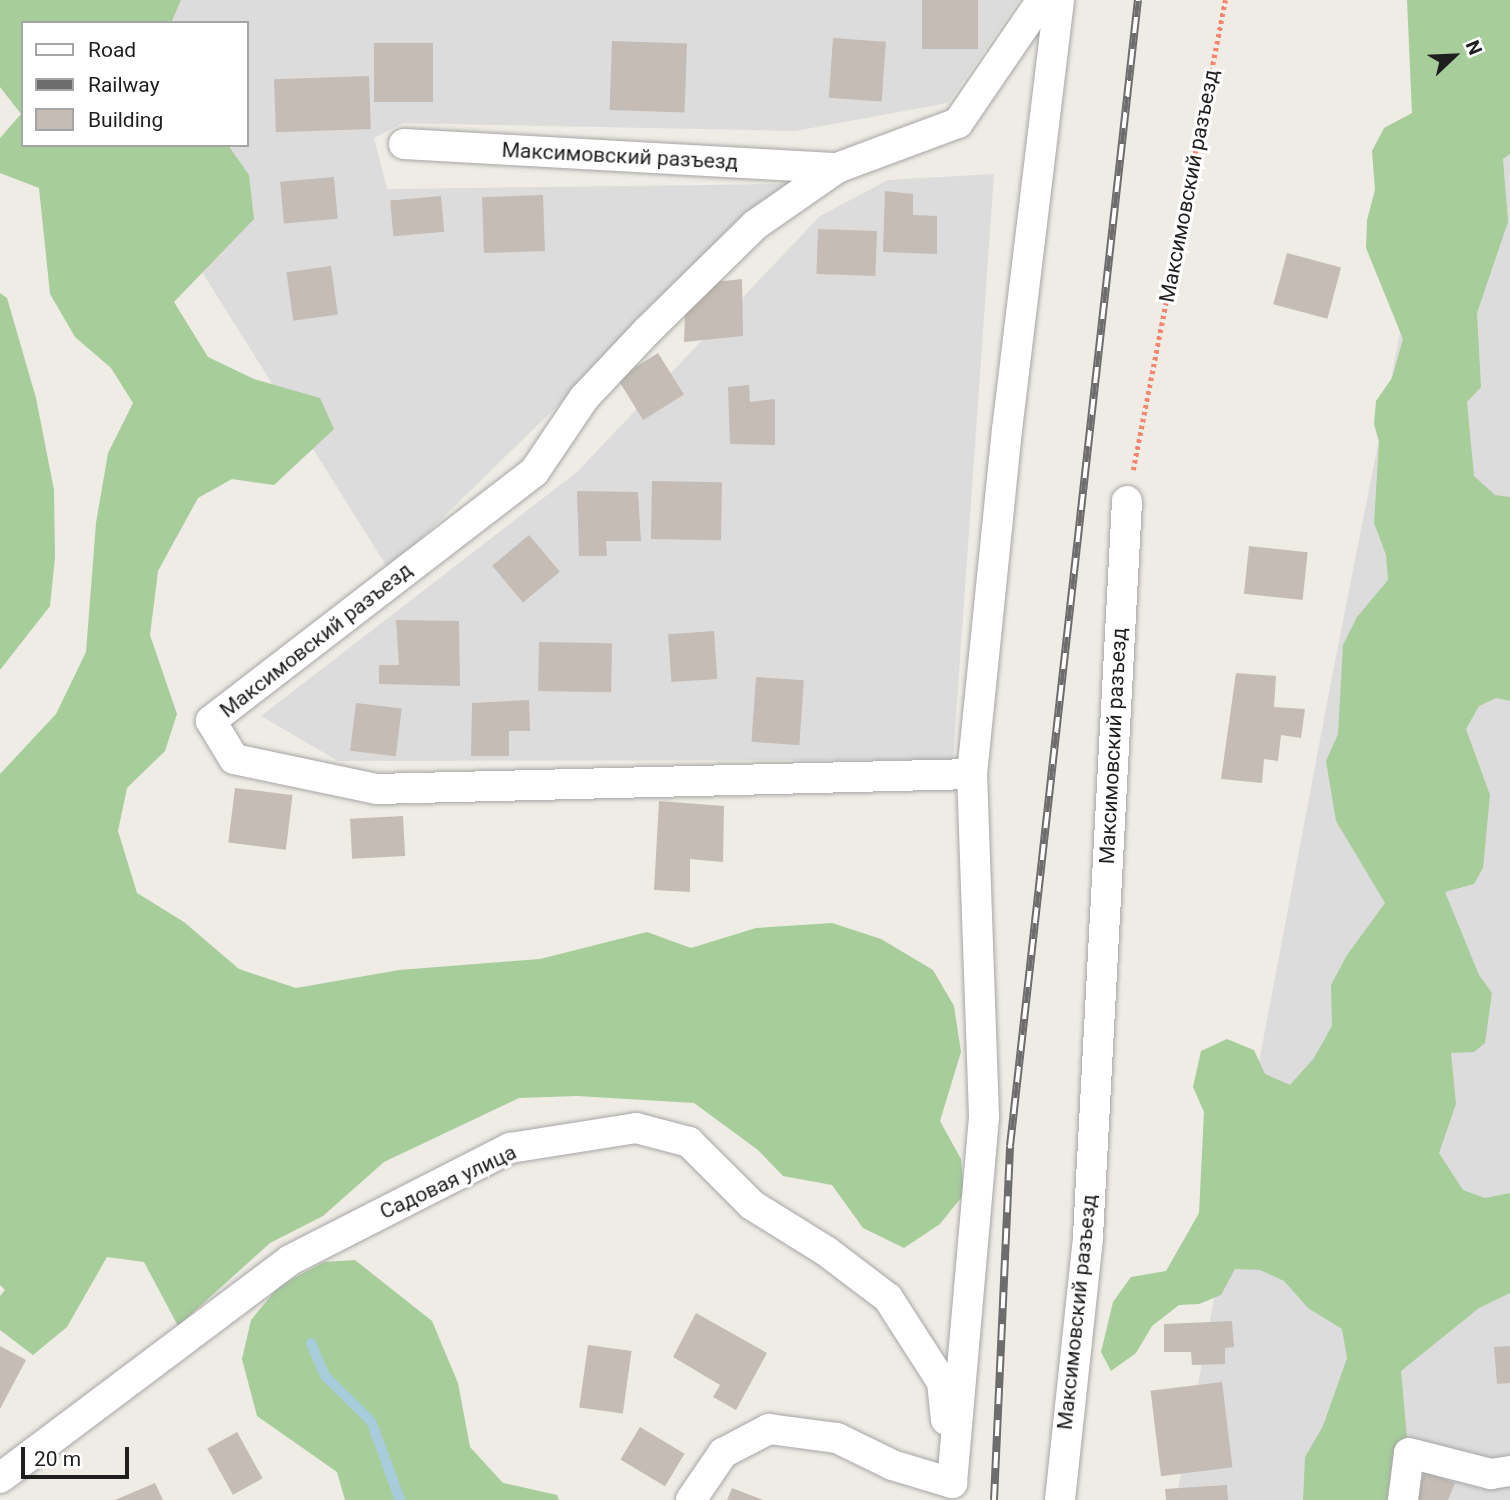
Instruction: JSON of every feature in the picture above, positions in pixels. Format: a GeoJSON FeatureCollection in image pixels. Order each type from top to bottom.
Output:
{"type":"FeatureCollection","features":[{"type":"Feature","properties":{"kind":"street","name":"Максимовский разъезд"},"geometry":{"type":"LineString","coordinates":[[972,774],[376,789],[234,759],[211,721],[534,472],[584,398],[755,225],[836,168],[958,123],[1042,0]]}},
{"type":"Feature","properties":{"kind":"street"},"geometry":{"type":"LineString","coordinates":[[691,1500],[723,1453],[769,1429],[837,1438],[951,1492],[984,1116],[972,774],[1005,443],[1059,0]]}},
{"type":"Feature","properties":{"kind":"street","name":"Максимовский разъезд"},"geometry":{"type":"LineString","coordinates":[[404,144],[836,168]]}},
{"type":"Feature","properties":{"kind":"street","name":"Максимовский разъезд"},"geometry":{"type":"LineString","coordinates":[[1060,1500],[1088,1236],[1127,501]]}},
{"type":"Feature","properties":{"kind":"street","name":"Садовая улица"},"geometry":{"type":"LineString","coordinates":[[0,1478],[290,1260],[510,1148],[636,1128],[689,1142],[752,1205],[826,1251],[888,1298],[942,1382],[951,1492]]}},
{"type":"Feature","properties":{"kind":"street"},"geometry":{"type":"LineString","coordinates":[[1403,1500],[1409,1452],[1491,1474],[1510,1471]]}},
{"type":"Feature","properties":{"kind":"path","name":"Максимовский разъезд"},"geometry":{"type":"LineString","coordinates":[[1127,501],[1225,0]]}},
{"type":"Feature","properties":{"kind":"shaded area"},"geometry":{"type":"Polygon","coordinates":[[[137,0],[1019,0],[948,103],[795,131],[403,123],[374,138],[387,189],[785,184],[389,570],[180,237],[164,147],[248,147],[248,21],[141,21],[137,0]]]}},
{"type":"Feature","properties":{"kind":"shaded area"},"geometry":{"type":"Polygon","coordinates":[[[1466,0],[1510,0],[1510,1500],[1176,1500],[1335,661],[1466,0]]]}},
{"type":"Feature","properties":{"kind":"shaded area"},"geometry":{"type":"Polygon","coordinates":[[[994,174],[953,760],[338,761],[261,716],[577,472],[820,216],[888,180],[994,174]]]}},
{"type":"Feature","properties":{"kind":"green space"},"geometry":{"type":"Polygon","coordinates":[[[0,0],[181,0],[172,21],[21,21],[21,114],[0,87],[0,0]]]}},
{"type":"Feature","properties":{"kind":"green space"},"geometry":{"type":"Polygon","coordinates":[[[1407,0],[1510,0],[1510,154],[1503,159],[1508,222],[1477,313],[1481,387],[1467,402],[1474,476],[1495,495],[1510,497],[1510,701],[1496,698],[1479,706],[1466,729],[1490,795],[1483,868],[1474,884],[1445,892],[1479,975],[1492,993],[1485,1043],[1474,1052],[1451,1053],[1456,1104],[1439,1153],[1463,1190],[1485,1198],[1510,1193],[1510,1293],[1479,1308],[1401,1371],[1407,1437],[1387,1500],[1303,1500],[1305,1457],[1323,1426],[1347,1358],[1342,1329],[1308,1308],[1284,1281],[1260,1270],[1235,1269],[1221,1295],[1199,1304],[1179,1305],[1152,1326],[1136,1353],[1111,1371],[1101,1352],[1113,1302],[1131,1277],[1166,1271],[1199,1213],[1204,1112],[1193,1087],[1201,1051],[1227,1039],[1254,1050],[1265,1074],[1290,1085],[1314,1058],[1332,1026],[1331,985],[1347,955],[1385,903],[1336,821],[1326,761],[1338,734],[1343,645],[1357,617],[1388,580],[1386,555],[1374,523],[1379,442],[1374,424],[1376,401],[1392,378],[1403,339],[1366,248],[1367,220],[1375,190],[1372,151],[1384,128],[1412,113],[1407,0]]]}},
{"type":"Feature","properties":{"kind":"green space"},"geometry":{"type":"Polygon","coordinates":[[[21,114],[21,147],[229,147],[249,175],[254,219],[174,302],[208,357],[254,379],[320,398],[334,429],[274,485],[232,479],[198,498],[158,571],[150,635],[177,714],[165,751],[127,788],[118,831],[137,893],[184,922],[239,969],[296,988],[399,970],[540,959],[647,932],[691,948],[756,928],[832,923],[881,939],[933,970],[954,1006],[961,1052],[940,1121],[961,1159],[964,1194],[940,1224],[904,1248],[863,1228],[832,1185],[783,1176],[758,1150],[694,1103],[577,1096],[519,1098],[384,1162],[323,1216],[270,1243],[178,1326],[144,1262],[107,1257],[67,1327],[33,1355],[0,1330],[0,1296],[5,1290],[0,1285],[0,774],[56,714],[86,652],[96,523],[108,453],[133,403],[111,368],[75,337],[50,294],[39,188],[0,173],[0,138],[21,114]]]}},
{"type":"Feature","properties":{"kind":"green space"},"geometry":{"type":"Polygon","coordinates":[[[0,293],[7,298],[36,398],[54,490],[55,557],[50,606],[0,670],[0,293]]]}},
{"type":"Feature","properties":{"kind":"green space"},"geometry":{"type":"Polygon","coordinates":[[[355,1260],[432,1321],[458,1383],[470,1447],[503,1483],[557,1495],[559,1500],[345,1500],[337,1472],[257,1416],[242,1359],[251,1320],[279,1286],[324,1262],[355,1260]]]}},
{"type":"Feature","properties":{"kind":"building"},"geometry":{"type":"Polygon","coordinates":[[[922,0],[978,0],[978,49],[922,49],[922,0]]]}},
{"type":"Feature","properties":{"kind":"building"},"geometry":{"type":"Polygon","coordinates":[[[833,38],[886,42],[882,102],[829,98],[833,38]]]}},
{"type":"Feature","properties":{"kind":"building"},"geometry":{"type":"Polygon","coordinates":[[[612,41],[687,44],[685,113],[610,110],[612,41]]]}},
{"type":"Feature","properties":{"kind":"building"},"geometry":{"type":"Polygon","coordinates":[[[374,43],[433,43],[433,102],[374,102],[374,43]]]}},
{"type":"Feature","properties":{"kind":"building"},"geometry":{"type":"Polygon","coordinates":[[[369,76],[371,129],[276,132],[274,79],[369,76]]]}},
{"type":"Feature","properties":{"kind":"building"},"geometry":{"type":"Polygon","coordinates":[[[334,177],[338,219],[284,224],[280,182],[334,177]]]}},
{"type":"Feature","properties":{"kind":"building"},"geometry":{"type":"Polygon","coordinates":[[[885,191],[913,194],[913,215],[937,216],[937,254],[883,252],[885,191]]]}},
{"type":"Feature","properties":{"kind":"building"},"geometry":{"type":"Polygon","coordinates":[[[543,195],[545,251],[484,253],[482,197],[543,195]]]}},
{"type":"Feature","properties":{"kind":"building"},"geometry":{"type":"Polygon","coordinates":[[[441,196],[444,232],[393,236],[390,200],[441,196]]]}},
{"type":"Feature","properties":{"kind":"building"},"geometry":{"type":"Polygon","coordinates":[[[818,229],[877,231],[875,276],[816,274],[818,229]]]}},
{"type":"Feature","properties":{"kind":"building"},"geometry":{"type":"Polygon","coordinates":[[[1287,253],[1341,267],[1327,319],[1273,304],[1287,253]]]}},
{"type":"Feature","properties":{"kind":"building"},"geometry":{"type":"Polygon","coordinates":[[[331,266],[338,315],[293,321],[286,272],[331,266]]]}},
{"type":"Feature","properties":{"kind":"building"},"geometry":{"type":"Polygon","coordinates":[[[742,279],[743,336],[684,342],[685,313],[715,282],[742,279]]]}},
{"type":"Feature","properties":{"kind":"building"},"geometry":{"type":"Polygon","coordinates":[[[658,353],[684,395],[643,420],[617,378],[658,353]]]}},
{"type":"Feature","properties":{"kind":"building"},"geometry":{"type":"Polygon","coordinates":[[[749,385],[750,402],[775,399],[775,445],[730,444],[728,387],[749,385]]]}},
{"type":"Feature","properties":{"kind":"building"},"geometry":{"type":"Polygon","coordinates":[[[652,481],[722,482],[721,540],[651,539],[652,481]]]}},
{"type":"Feature","properties":{"kind":"building"},"geometry":{"type":"Polygon","coordinates":[[[577,491],[638,492],[641,541],[606,541],[607,556],[579,556],[577,491]]]}},
{"type":"Feature","properties":{"kind":"building"},"geometry":{"type":"Polygon","coordinates":[[[529,535],[560,572],[523,603],[492,566],[529,535]]]}},
{"type":"Feature","properties":{"kind":"building"},"geometry":{"type":"Polygon","coordinates":[[[1249,546],[1308,552],[1303,600],[1244,594],[1249,546]]]}},
{"type":"Feature","properties":{"kind":"building"},"geometry":{"type":"Polygon","coordinates":[[[396,620],[459,621],[460,686],[379,684],[379,665],[399,665],[396,620]]]}},
{"type":"Feature","properties":{"kind":"building"},"geometry":{"type":"Polygon","coordinates":[[[714,631],[717,679],[671,682],[668,634],[714,631]]]}},
{"type":"Feature","properties":{"kind":"building"},"geometry":{"type":"Polygon","coordinates":[[[539,642],[612,643],[611,692],[538,691],[539,642]]]}},
{"type":"Feature","properties":{"kind":"building"},"geometry":{"type":"Polygon","coordinates":[[[1236,673],[1276,676],[1274,707],[1305,709],[1301,738],[1281,735],[1278,761],[1264,759],[1262,783],[1221,779],[1236,673]]]}},
{"type":"Feature","properties":{"kind":"building"},"geometry":{"type":"Polygon","coordinates":[[[756,677],[804,680],[799,745],[751,742],[756,677]]]}},
{"type":"Feature","properties":{"kind":"building"},"geometry":{"type":"Polygon","coordinates":[[[529,700],[530,731],[509,731],[509,756],[471,756],[472,703],[529,700]]]}},
{"type":"Feature","properties":{"kind":"building"},"geometry":{"type":"Polygon","coordinates":[[[356,703],[402,709],[396,756],[350,751],[356,703]]]}},
{"type":"Feature","properties":{"kind":"building"},"geometry":{"type":"Polygon","coordinates":[[[235,788],[293,795],[286,850],[228,843],[235,788]]]}},
{"type":"Feature","properties":{"kind":"building"},"geometry":{"type":"Polygon","coordinates":[[[659,801],[724,806],[723,862],[690,859],[690,892],[654,890],[659,801]]]}},
{"type":"Feature","properties":{"kind":"building"},"geometry":{"type":"Polygon","coordinates":[[[403,816],[405,856],[352,859],[350,819],[403,816]]]}},
{"type":"Feature","properties":{"kind":"building"},"geometry":{"type":"Polygon","coordinates":[[[696,1313],[767,1353],[736,1410],[713,1397],[720,1385],[673,1357],[696,1313]]]}},
{"type":"Feature","properties":{"kind":"building"},"geometry":{"type":"Polygon","coordinates":[[[1232,1321],[1234,1347],[1225,1348],[1225,1364],[1192,1365],[1191,1352],[1164,1352],[1164,1324],[1232,1321]]]}},
{"type":"Feature","properties":{"kind":"building"},"geometry":{"type":"Polygon","coordinates":[[[588,1345],[632,1351],[623,1414],[579,1407],[588,1345]]]}},
{"type":"Feature","properties":{"kind":"building"},"geometry":{"type":"Polygon","coordinates":[[[0,1346],[26,1360],[0,1409],[0,1346]]]}},
{"type":"Feature","properties":{"kind":"building"},"geometry":{"type":"Polygon","coordinates":[[[1510,1346],[1510,1383],[1497,1384],[1494,1347],[1510,1346]]]}},
{"type":"Feature","properties":{"kind":"building"},"geometry":{"type":"Polygon","coordinates":[[[1222,1382],[1232,1467],[1161,1476],[1151,1391],[1222,1382]]]}},
{"type":"Feature","properties":{"kind":"building"},"geometry":{"type":"Polygon","coordinates":[[[640,1427],[685,1454],[665,1486],[620,1460],[640,1427]]]}},
{"type":"Feature","properties":{"kind":"building"},"geometry":{"type":"Polygon","coordinates":[[[237,1432],[263,1478],[233,1495],[207,1448],[237,1432]]]}},
{"type":"Feature","properties":{"kind":"building"},"geometry":{"type":"Polygon","coordinates":[[[1425,1471],[1455,1483],[1448,1500],[1413,1500],[1425,1471]]]}},
{"type":"Feature","properties":{"kind":"building"},"geometry":{"type":"Polygon","coordinates":[[[155,1483],[163,1500],[115,1500],[155,1483]]]}},
{"type":"Feature","properties":{"kind":"building"},"geometry":{"type":"Polygon","coordinates":[[[1227,1485],[1228,1500],[1166,1500],[1165,1489],[1227,1485]]]}},
{"type":"Feature","properties":{"kind":"building"},"geometry":{"type":"Polygon","coordinates":[[[732,1488],[763,1500],[727,1500],[732,1488]]]}},
{"type":"Feature","properties":{"kind":"waterway"},"geometry":{"type":"LineString","coordinates":[[311,1343],[325,1376],[371,1421],[400,1500]]}},
{"type":"Feature","properties":{"kind":"railway"},"geometry":{"type":"LineString","coordinates":[[994,1500],[1010,1146],[1138,0]]}}]}
